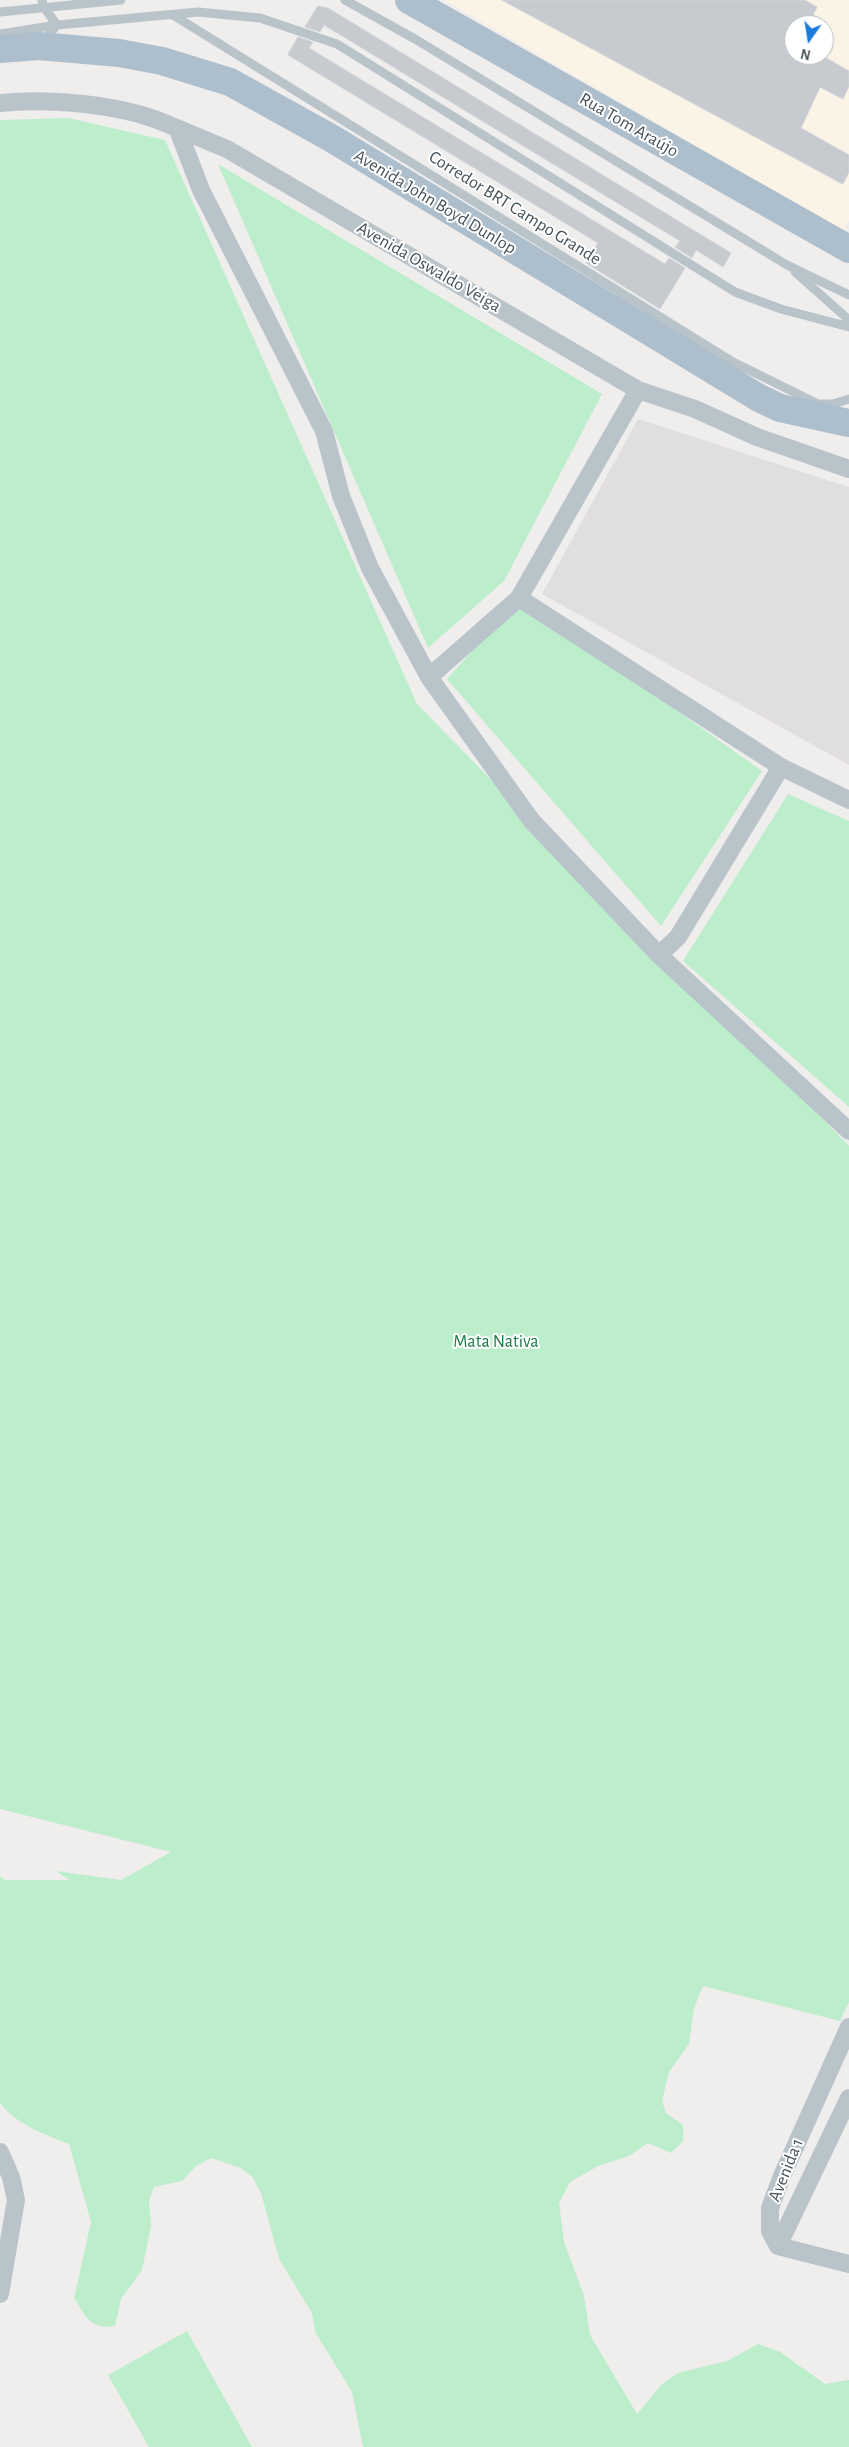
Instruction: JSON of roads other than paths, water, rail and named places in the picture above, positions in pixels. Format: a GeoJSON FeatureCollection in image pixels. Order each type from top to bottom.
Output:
{"type":"FeatureCollection","features":[{"type":"Feature","properties":{"kind":"main road","name":"Rua Tom Araújo"},"geometry":{"type":"LineString","coordinates":[[409,0],[847,244]]}},
{"type":"Feature","properties":{"kind":"main road","name":"Avenida John Boyd Dunlop"},"geometry":{"type":"LineString","coordinates":[[0,49],[40,46],[119,53],[162,62],[230,82],[331,138],[759,398],[780,408],[849,423]]}},
{"type":"Feature","properties":{"kind":"street","name":"Avenida Oswaldo Veiga"},"geometry":{"type":"LineString","coordinates":[[0,103],[62,103],[103,108],[167,123],[178,130],[227,149],[638,390],[695,410],[757,437],[849,469]]}},
{"type":"Feature","properties":{"kind":"street"},"geometry":{"type":"LineString","coordinates":[[178,130],[201,190],[324,431],[341,496],[370,568],[429,677],[530,820],[659,955],[849,1131]]}},
{"type":"Feature","properties":{"kind":"street"},"geometry":{"type":"LineString","coordinates":[[429,677],[519,598],[638,390]]}},
{"type":"Feature","properties":{"kind":"street"},"geometry":{"type":"LineString","coordinates":[[519,598],[781,767],[849,800]]}},
{"type":"Feature","properties":{"kind":"street"},"geometry":{"type":"LineString","coordinates":[[659,955],[678,937],[781,767]]}},
{"type":"Feature","properties":{"kind":"street","name":"Avenida 1"},"geometry":{"type":"LineString","coordinates":[[778,2246],[770,2231],[770,2208],[782,2176],[849,2027]]}},
{"type":"Feature","properties":{"kind":"street","name":"Avenida 1"},"geometry":{"type":"LineString","coordinates":[[778,2246],[849,2098]]}},
{"type":"Feature","properties":{"kind":"street"},"geometry":{"type":"LineString","coordinates":[[0,2152],[11,2177],[16,2200],[0,2294]]}},
{"type":"Feature","properties":{"kind":"street"},"geometry":{"type":"LineString","coordinates":[[778,2246],[849,2264]]}},
{"type":"Feature","properties":{"kind":"lane"},"geometry":{"type":"LineString","coordinates":[[0,12],[42,3],[120,0]]}},
{"type":"Feature","properties":{"kind":"lane"},"geometry":{"type":"LineString","coordinates":[[345,0],[415,39],[787,265],[849,295]]}},
{"type":"Feature","properties":{"kind":"lane"},"geometry":{"type":"LineString","coordinates":[[42,3],[57,25]]}},
{"type":"Feature","properties":{"kind":"lane"},"geometry":{"type":"LineString","coordinates":[[0,34],[57,25],[198,12],[260,18],[337,44],[735,292],[781,309],[849,327]]}},
{"type":"Feature","properties":{"kind":"lane","name":"Corredor BRT Campo Grande"},"geometry":{"type":"LineString","coordinates":[[173,15],[733,362],[818,404],[833,404],[849,399]]}},
{"type":"Feature","properties":{"kind":"lane"},"geometry":{"type":"LineString","coordinates":[[40,46],[57,25]]}},
{"type":"Feature","properties":{"kind":"lane"},"geometry":{"type":"LineString","coordinates":[[787,265],[849,320]]}},
{"type":"Feature","properties":{"kind":"park label","name":"Mata Nativa"},"geometry":{"type":"Point","coordinates":[496,1342]}}]}
